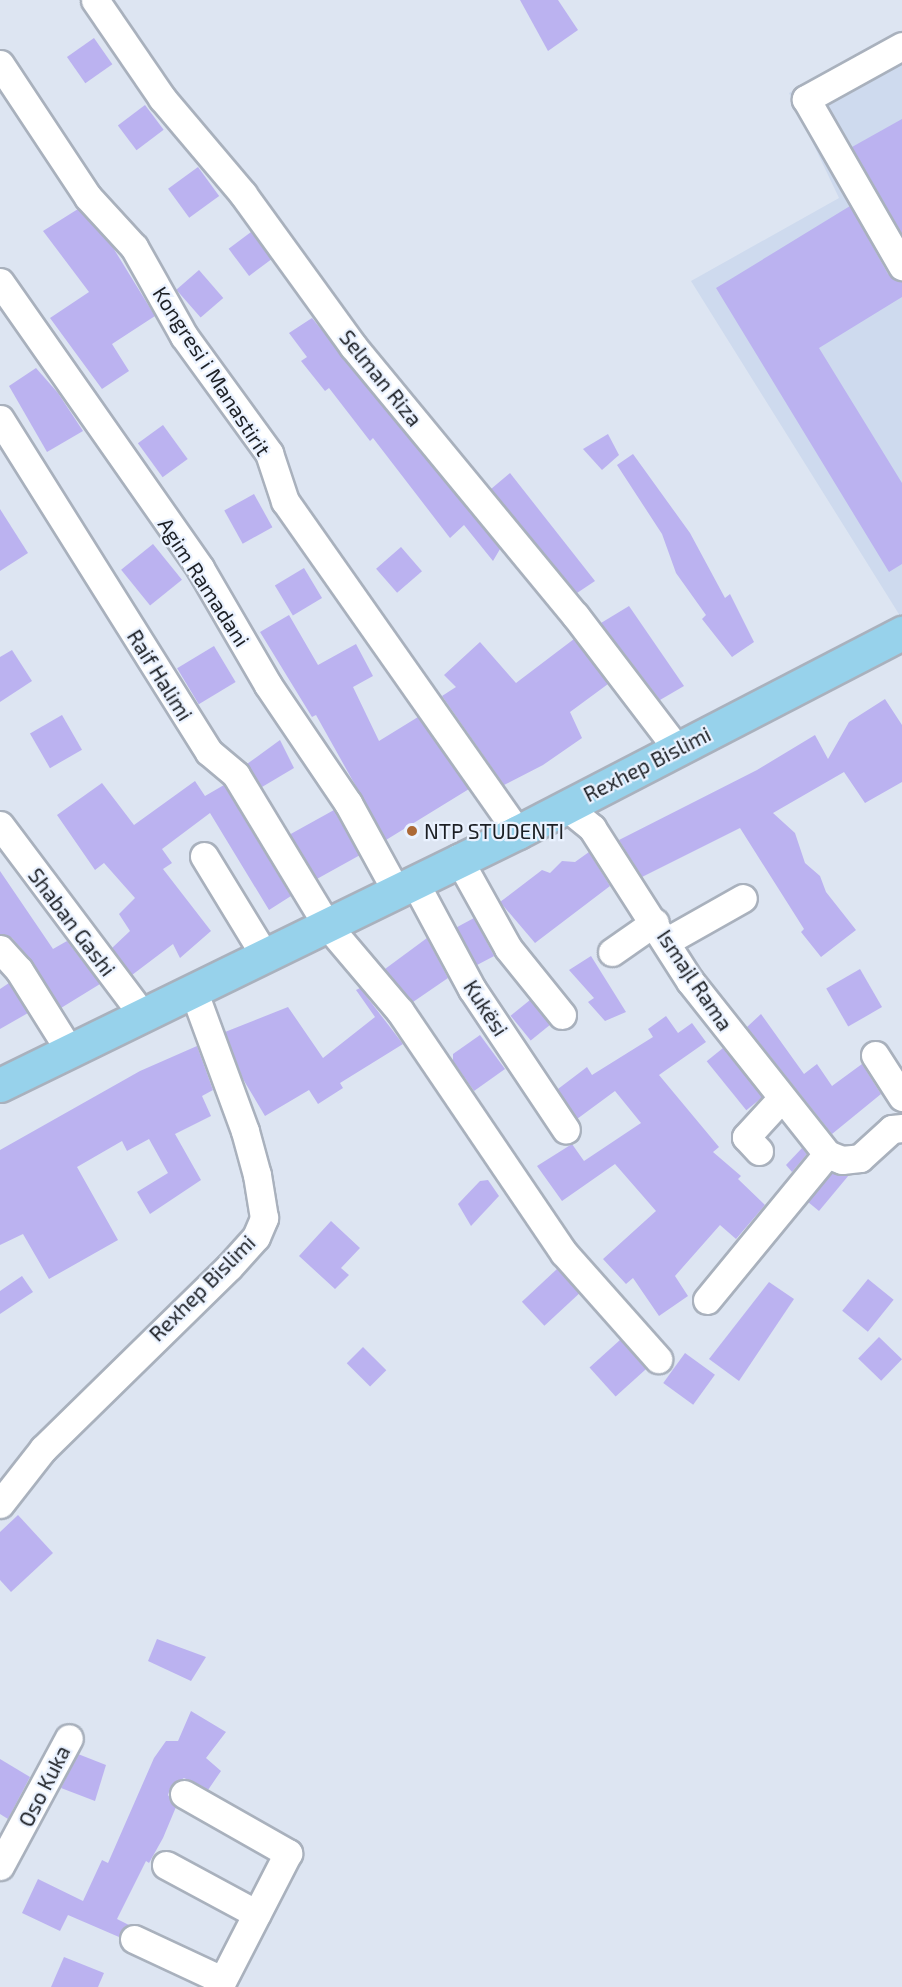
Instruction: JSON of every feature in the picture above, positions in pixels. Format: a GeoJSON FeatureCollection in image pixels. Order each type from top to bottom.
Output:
{"type":"FeatureCollection","features":[{"type":"Feature","properties":{"kind":"main road","name":"Rexhep Bislimi"},"geometry":{"type":"LineString","coordinates":[[0,1085],[69,1050],[144,1017],[193,990],[458,858],[518,832],[902,633]]}},
{"type":"Feature","properties":{"kind":"street","name":"Selman Riza"},"geometry":{"type":"LineString","coordinates":[[95,0],[162,98],[243,194],[353,346],[575,615],[677,749]]}},
{"type":"Feature","properties":{"kind":"street"},"geometry":{"type":"LineString","coordinates":[[902,46],[806,99],[902,267]]}},
{"type":"Feature","properties":{"kind":"street","name":"Kongresi i Manastirit"},"geometry":{"type":"LineString","coordinates":[[0,64],[88,197],[134,247],[184,336],[269,453],[285,501],[518,832]]}},
{"type":"Feature","properties":{"kind":"street","name":"Agim Ramadani"},"geometry":{"type":"LineString","coordinates":[[0,282],[200,568],[268,685],[405,885]]}},
{"type":"Feature","properties":{"kind":"street","name":"Raif Halimi"},"geometry":{"type":"LineString","coordinates":[[0,419],[209,752],[236,775],[327,925]]}},
{"type":"Feature","properties":{"kind":"street","name":"Ismajl Rama"},"geometry":{"type":"LineString","coordinates":[[565,806],[592,828],[661,931],[690,981],[781,1100],[827,1154]]}},
{"type":"Feature","properties":{"kind":"street","name":"Shaban Gashi"},"geometry":{"type":"LineString","coordinates":[[0,825],[144,1017]]}},
{"type":"Feature","properties":{"kind":"street"},"geometry":{"type":"LineString","coordinates":[[204,855],[265,956]]}},
{"type":"Feature","properties":{"kind":"street"},"geometry":{"type":"LineString","coordinates":[[458,858],[508,948],[562,1015]]}},
{"type":"Feature","properties":{"kind":"street","name":"Kukësi"},"geometry":{"type":"LineString","coordinates":[[405,885],[566,1130]]}},
{"type":"Feature","properties":{"kind":"street"},"geometry":{"type":"LineString","coordinates":[[612,952],[743,898]]}},
{"type":"Feature","properties":{"kind":"street"},"geometry":{"type":"LineString","coordinates":[[327,925],[400,1011],[564,1253],[658,1359]]}},
{"type":"Feature","properties":{"kind":"street"},"geometry":{"type":"LineString","coordinates":[[0,949],[19,970],[69,1050]]}},
{"type":"Feature","properties":{"kind":"street","name":"Rexhep Bislimi"},"geometry":{"type":"LineString","coordinates":[[0,1504],[51,1441],[229,1267],[256,1237],[264,1218],[257,1175],[244,1131],[193,990]]}},
{"type":"Feature","properties":{"kind":"street"},"geometry":{"type":"LineString","coordinates":[[875,1055],[902,1097]]}},
{"type":"Feature","properties":{"kind":"street"},"geometry":{"type":"LineString","coordinates":[[759,1151],[746,1137],[781,1100]]}},
{"type":"Feature","properties":{"kind":"street"},"geometry":{"type":"LineString","coordinates":[[707,1300],[827,1154],[842,1160],[860,1158],[892,1129],[902,1128]]}},
{"type":"Feature","properties":{"kind":"street","name":"Oso Kuka"},"geometry":{"type":"LineString","coordinates":[[0,1866],[69,1738]]}},
{"type":"Feature","properties":{"kind":"street"},"geometry":{"type":"LineString","coordinates":[[134,1939],[220,1984],[288,1853],[184,1794]]}},
{"type":"Feature","properties":{"kind":"street"},"geometry":{"type":"LineString","coordinates":[[166,1865],[257,1914]]}},
{"type":"Feature","properties":{"kind":"shaded area"},"geometry":{"type":"Polygon","coordinates":[[[902,30],[902,619],[691,281],[839,198],[789,93],[902,30]]]}},
{"type":"Feature","properties":{"kind":"building"},"geometry":{"type":"Polygon","coordinates":[[[520,0],[558,0],[578,30],[548,51],[520,0]]]}},
{"type":"Feature","properties":{"kind":"building"},"geometry":{"type":"Polygon","coordinates":[[[94,38],[112,64],[85,83],[67,57],[94,38]]]}},
{"type":"Feature","properties":{"kind":"building"},"geometry":{"type":"Polygon","coordinates":[[[145,105],[164,130],[137,150],[118,125],[145,105]]]}},
{"type":"Feature","properties":{"kind":"building"},"geometry":{"type":"Polygon","coordinates":[[[902,119],[902,234],[852,147],[902,119]]]}},
{"type":"Feature","properties":{"kind":"building"},"geometry":{"type":"Polygon","coordinates":[[[198,167],[219,196],[189,218],[168,189],[198,167]]]}},
{"type":"Feature","properties":{"kind":"building"},"geometry":{"type":"Polygon","coordinates":[[[850,206],[888,274],[902,282],[902,297],[819,348],[902,483],[902,564],[889,572],[716,288],[850,206]]]}},
{"type":"Feature","properties":{"kind":"building"},"geometry":{"type":"Polygon","coordinates":[[[78,209],[112,246],[155,316],[112,344],[129,371],[102,389],[50,318],[89,292],[43,231],[78,209]]]}},
{"type":"Feature","properties":{"kind":"building"},"geometry":{"type":"Polygon","coordinates":[[[251,232],[271,259],[249,276],[229,249],[251,232]]]}},
{"type":"Feature","properties":{"kind":"building"},"geometry":{"type":"Polygon","coordinates":[[[199,270],[223,298],[201,318],[176,290],[199,270]]]}},
{"type":"Feature","properties":{"kind":"building"},"geometry":{"type":"Polygon","coordinates":[[[312,318],[500,549],[493,561],[464,525],[450,538],[373,438],[370,441],[329,388],[325,391],[301,361],[307,357],[289,333],[312,318]]]}},
{"type":"Feature","properties":{"kind":"building"},"geometry":{"type":"Polygon","coordinates":[[[36,368],[58,393],[83,431],[47,452],[9,386],[36,368]]]}},
{"type":"Feature","properties":{"kind":"building"},"geometry":{"type":"Polygon","coordinates":[[[163,425],[188,459],[163,477],[138,443],[163,425]]]}},
{"type":"Feature","properties":{"kind":"building"},"geometry":{"type":"Polygon","coordinates":[[[608,434],[619,455],[602,470],[583,449],[608,434]]]}},
{"type":"Feature","properties":{"kind":"building"},"geometry":{"type":"Polygon","coordinates":[[[633,454],[690,533],[725,598],[730,594],[754,642],[732,657],[702,619],[706,615],[676,573],[662,534],[617,465],[633,454]]]}},
{"type":"Feature","properties":{"kind":"building"},"geometry":{"type":"Polygon","coordinates":[[[510,473],[595,581],[577,593],[491,489],[510,473]]]}},
{"type":"Feature","properties":{"kind":"building"},"geometry":{"type":"Polygon","coordinates":[[[254,494],[272,527],[243,544],[224,510],[254,494]]]}},
{"type":"Feature","properties":{"kind":"building"},"geometry":{"type":"Polygon","coordinates":[[[0,509],[28,553],[0,571],[0,509]]]}},
{"type":"Feature","properties":{"kind":"building"},"geometry":{"type":"Polygon","coordinates":[[[153,544],[182,580],[150,606],[121,570],[153,544]]]}},
{"type":"Feature","properties":{"kind":"building"},"geometry":{"type":"Polygon","coordinates":[[[401,547],[422,571],[397,593],[376,569],[401,547]]]}},
{"type":"Feature","properties":{"kind":"building"},"geometry":{"type":"Polygon","coordinates":[[[304,568],[322,598],[293,616],[275,586],[304,568]]]}},
{"type":"Feature","properties":{"kind":"building"},"geometry":{"type":"Polygon","coordinates":[[[629,606],[684,686],[660,700],[601,623],[629,606]]]}},
{"type":"Feature","properties":{"kind":"building"},"geometry":{"type":"Polygon","coordinates":[[[289,615],[318,665],[356,644],[373,676],[353,687],[379,741],[418,717],[469,789],[386,840],[316,715],[312,717],[260,632],[289,615]]]}},
{"type":"Feature","properties":{"kind":"building"},"geometry":{"type":"Polygon","coordinates":[[[574,639],[608,684],[570,712],[582,738],[543,765],[504,785],[442,696],[456,687],[444,675],[480,642],[516,683],[574,639]]]}},
{"type":"Feature","properties":{"kind":"building"},"geometry":{"type":"Polygon","coordinates":[[[214,646],[236,682],[199,704],[177,668],[214,646]]]}},
{"type":"Feature","properties":{"kind":"building"},"geometry":{"type":"Polygon","coordinates":[[[12,650],[32,681],[0,702],[0,657],[12,650]]]}},
{"type":"Feature","properties":{"kind":"building"},"geometry":{"type":"Polygon","coordinates":[[[885,699],[902,725],[902,782],[865,803],[844,772],[773,813],[795,833],[805,863],[820,876],[826,892],[856,930],[821,957],[801,932],[804,929],[740,828],[642,877],[619,840],[757,770],[815,735],[828,759],[849,722],[885,699]]]}},
{"type":"Feature","properties":{"kind":"building"},"geometry":{"type":"Polygon","coordinates":[[[62,715],[82,750],[50,768],[30,734],[62,715]]]}},
{"type":"Feature","properties":{"kind":"building"},"geometry":{"type":"Polygon","coordinates":[[[280,740],[294,768],[262,787],[247,764],[280,740]]]}},
{"type":"Feature","properties":{"kind":"building"},"geometry":{"type":"Polygon","coordinates":[[[195,781],[205,796],[224,785],[291,896],[269,910],[210,813],[162,849],[172,863],[163,869],[211,931],[180,958],[173,944],[132,975],[112,948],[130,931],[119,914],[135,898],[104,863],[95,870],[57,815],[102,783],[134,825],[195,781]]]}},
{"type":"Feature","properties":{"kind":"building"},"geometry":{"type":"Polygon","coordinates":[[[334,810],[359,855],[315,880],[290,834],[334,810]]]}},
{"type":"Feature","properties":{"kind":"building"},"geometry":{"type":"Polygon","coordinates":[[[589,852],[610,886],[535,943],[500,902],[542,870],[550,873],[562,861],[575,862],[589,852]]]}},
{"type":"Feature","properties":{"kind":"building"},"geometry":{"type":"Polygon","coordinates":[[[0,871],[53,949],[67,941],[100,984],[61,1008],[31,960],[12,938],[0,934],[0,871]]]}},
{"type":"Feature","properties":{"kind":"building"},"geometry":{"type":"Polygon","coordinates":[[[474,918],[494,956],[477,965],[456,927],[474,918]]]}},
{"type":"Feature","properties":{"kind":"building"},"geometry":{"type":"Polygon","coordinates":[[[427,938],[448,978],[413,1002],[385,969],[427,938]]]}},
{"type":"Feature","properties":{"kind":"building"},"geometry":{"type":"Polygon","coordinates":[[[591,956],[626,1012],[605,1021],[588,1002],[594,998],[569,970],[591,956]]]}},
{"type":"Feature","properties":{"kind":"building"},"geometry":{"type":"Polygon","coordinates":[[[860,969],[882,1007],[848,1027],[826,988],[860,969]]]}},
{"type":"Feature","properties":{"kind":"building"},"geometry":{"type":"Polygon","coordinates":[[[9,983],[28,1013],[0,1029],[0,989],[9,983]]]}},
{"type":"Feature","properties":{"kind":"building"},"geometry":{"type":"Polygon","coordinates":[[[360,988],[403,1044],[340,1083],[343,1088],[318,1104],[309,1090],[265,1116],[243,1079],[225,1032],[288,1007],[323,1058],[375,1017],[356,990],[360,988]]]}},
{"type":"Feature","properties":{"kind":"building"},"geometry":{"type":"Polygon","coordinates":[[[530,1000],[550,1025],[531,1041],[511,1016],[530,1000]]]}},
{"type":"Feature","properties":{"kind":"building"},"geometry":{"type":"Polygon","coordinates":[[[761,1014],[804,1074],[817,1064],[832,1086],[862,1064],[881,1094],[832,1134],[747,1027],[761,1014]]]}},
{"type":"Feature","properties":{"kind":"building"},"geometry":{"type":"Polygon","coordinates":[[[666,1016],[678,1033],[692,1023],[706,1042],[659,1075],[719,1147],[713,1152],[741,1176],[738,1179],[765,1205],[736,1239],[720,1225],[675,1276],[688,1296],[659,1316],[633,1278],[626,1284],[603,1259],[656,1211],[615,1164],[562,1201],[537,1166],[572,1144],[584,1161],[641,1123],[615,1091],[577,1119],[558,1089],[587,1067],[592,1075],[653,1037],[648,1029],[666,1016]]]}},
{"type":"Feature","properties":{"kind":"building"},"geometry":{"type":"Polygon","coordinates":[[[480,1035],[505,1069],[474,1091],[453,1061],[453,1054],[480,1035]]]}},
{"type":"Feature","properties":{"kind":"building"},"geometry":{"type":"Polygon","coordinates":[[[197,1046],[213,1090],[202,1096],[211,1116],[175,1134],[201,1180],[150,1214],[137,1192],[168,1173],[149,1139],[127,1151],[122,1141],[77,1167],[118,1240],[49,1279],[23,1234],[0,1245],[0,1150],[140,1071],[197,1046]]]}},
{"type":"Feature","properties":{"kind":"building"},"geometry":{"type":"Polygon","coordinates":[[[723,1048],[763,1097],[746,1110],[707,1061],[723,1048]]]}},
{"type":"Feature","properties":{"kind":"building"},"geometry":{"type":"Polygon","coordinates":[[[802,1148],[807,1154],[792,1172],[786,1165],[802,1148]]]}},
{"type":"Feature","properties":{"kind":"building"},"geometry":{"type":"Polygon","coordinates":[[[832,1173],[849,1175],[819,1211],[808,1202],[832,1173]]]}},
{"type":"Feature","properties":{"kind":"building"},"geometry":{"type":"Polygon","coordinates":[[[488,1180],[499,1196],[471,1226],[458,1204],[480,1181],[488,1180]]]}},
{"type":"Feature","properties":{"kind":"building"},"geometry":{"type":"Polygon","coordinates":[[[331,1221],[360,1248],[341,1268],[349,1275],[335,1289],[299,1256],[331,1221]]]}},
{"type":"Feature","properties":{"kind":"building"},"geometry":{"type":"Polygon","coordinates":[[[557,1269],[580,1293],[544,1326],[522,1302],[557,1269]]]}},
{"type":"Feature","properties":{"kind":"building"},"geometry":{"type":"Polygon","coordinates":[[[22,1276],[33,1292],[0,1314],[0,1291],[22,1276]]]}},
{"type":"Feature","properties":{"kind":"building"},"geometry":{"type":"Polygon","coordinates":[[[868,1279],[894,1300],[868,1332],[842,1311],[868,1279]]]}},
{"type":"Feature","properties":{"kind":"building"},"geometry":{"type":"Polygon","coordinates":[[[769,1282],[794,1299],[739,1381],[709,1359],[769,1282]]]}},
{"type":"Feature","properties":{"kind":"building"},"geometry":{"type":"Polygon","coordinates":[[[879,1337],[902,1359],[881,1381],[858,1359],[879,1337]]]}},
{"type":"Feature","properties":{"kind":"building"},"geometry":{"type":"Polygon","coordinates":[[[620,1340],[646,1369],[616,1396],[590,1367],[620,1340]]]}},
{"type":"Feature","properties":{"kind":"building"},"geometry":{"type":"Polygon","coordinates":[[[363,1347],[386,1370],[370,1387],[347,1363],[363,1347]]]}},
{"type":"Feature","properties":{"kind":"building"},"geometry":{"type":"Polygon","coordinates":[[[685,1353],[715,1375],[693,1405],[663,1383],[685,1353]]]}},
{"type":"Feature","properties":{"kind":"building"},"geometry":{"type":"Polygon","coordinates":[[[18,1515],[53,1553],[11,1592],[0,1580],[0,1532],[18,1515]]]}},
{"type":"Feature","properties":{"kind":"building"},"geometry":{"type":"Polygon","coordinates":[[[157,1639],[206,1657],[191,1681],[148,1661],[157,1639]]]}},
{"type":"Feature","properties":{"kind":"building"},"geometry":{"type":"Polygon","coordinates":[[[191,1711],[226,1732],[206,1758],[221,1771],[208,1790],[184,1778],[171,1786],[168,1795],[176,1807],[163,1838],[149,1863],[146,1861],[117,1919],[129,1925],[119,1937],[68,1915],[60,1931],[22,1913],[38,1879],[83,1901],[102,1860],[108,1863],[154,1758],[166,1741],[178,1741],[191,1711]]]}},
{"type":"Feature","properties":{"kind":"building"},"geometry":{"type":"Polygon","coordinates":[[[78,1754],[106,1765],[95,1801],[61,1788],[78,1754]]]}},
{"type":"Feature","properties":{"kind":"building"},"geometry":{"type":"Polygon","coordinates":[[[0,1759],[30,1777],[8,1819],[0,1814],[0,1759]]]}},
{"type":"Feature","properties":{"kind":"building"},"geometry":{"type":"Polygon","coordinates":[[[64,1957],[104,1973],[98,1987],[51,1987],[64,1957]]]}},
{"type":"Feature","properties":{"kind":"place","name":"NTP STUDENTI"},"geometry":{"type":"Point","coordinates":[412,831]}}]}
